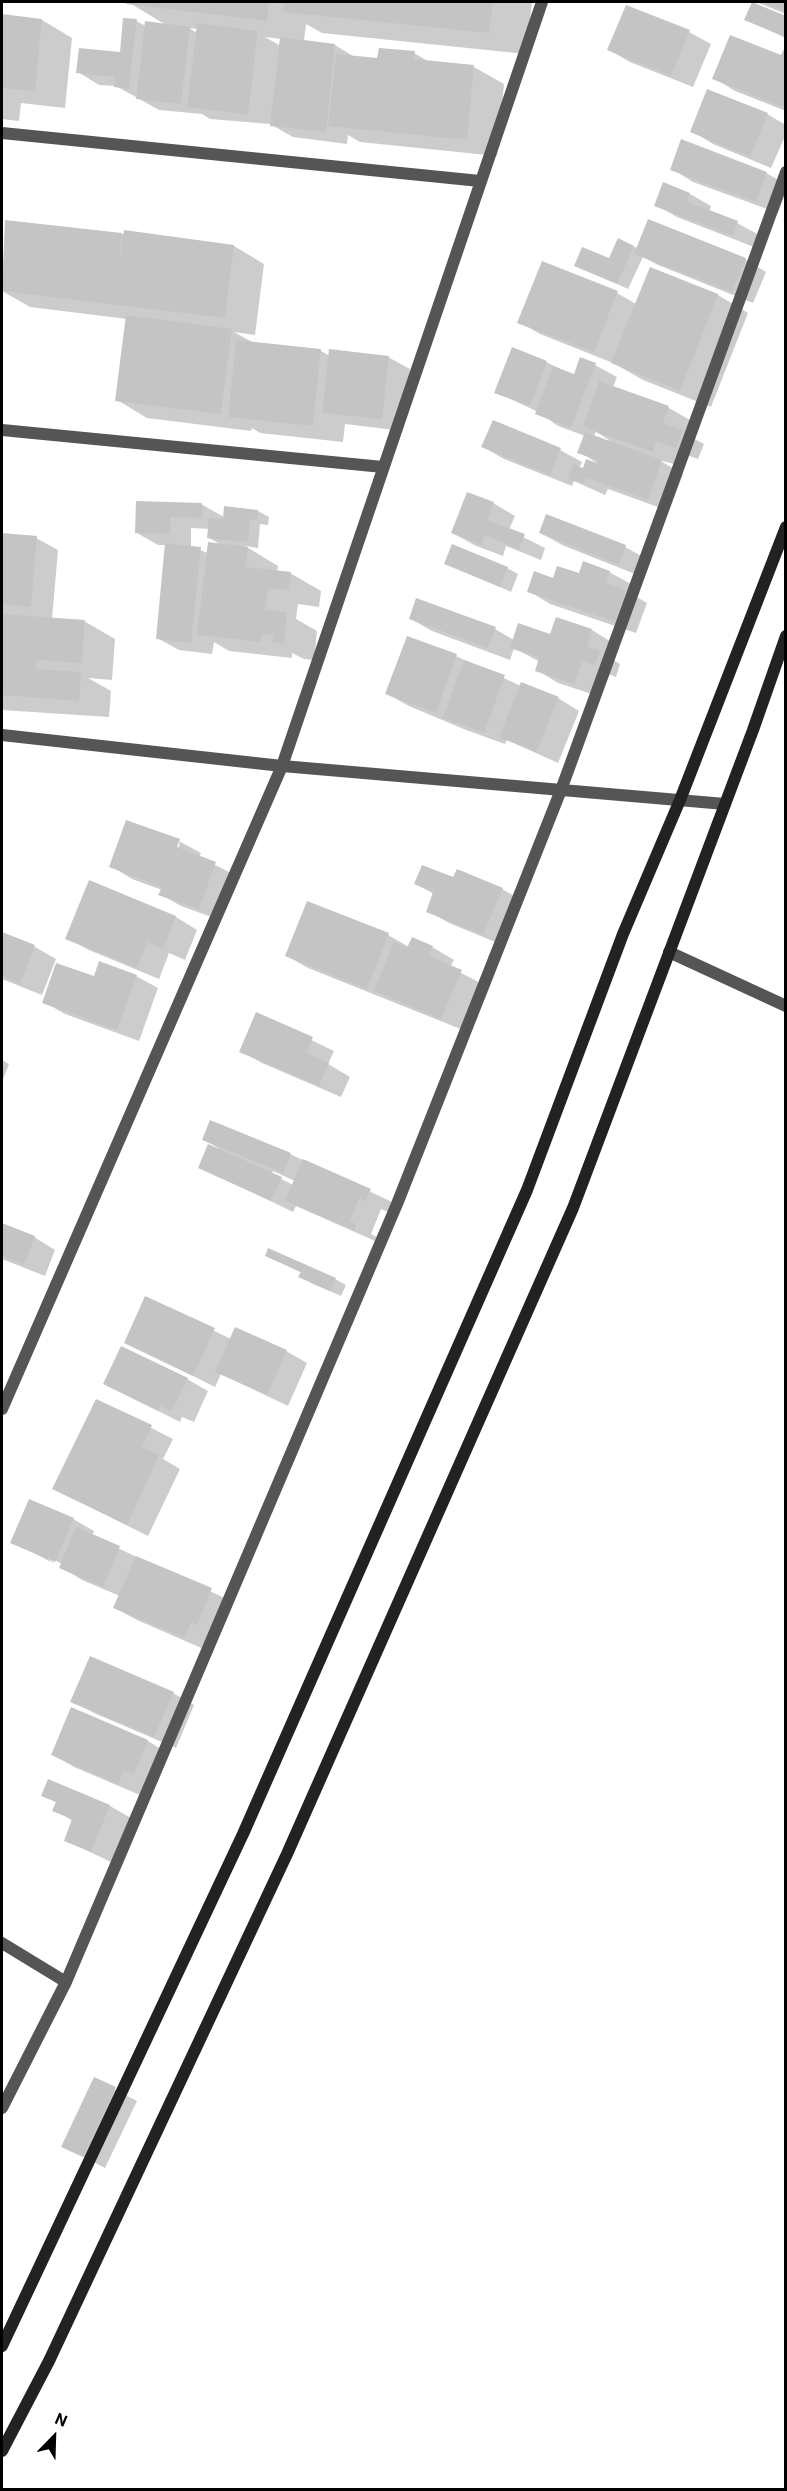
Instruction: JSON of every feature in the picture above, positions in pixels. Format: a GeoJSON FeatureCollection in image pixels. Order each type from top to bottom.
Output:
{"type":"FeatureCollection","features":[{"type":"Feature","properties":{"kind":"street"},"geometry":{"type":"LineString","coordinates":[[2,1409],[282,766],[542,2]]}},
{"type":"Feature","properties":{"kind":"street"},"geometry":{"type":"LineString","coordinates":[[2,133],[480,181]]}},
{"type":"Feature","properties":{"kind":"street"},"geometry":{"type":"LineString","coordinates":[[2,2108],[66,1982],[398,1204],[561,790],[786,172]]}},
{"type":"Feature","properties":{"kind":"street"},"geometry":{"type":"LineString","coordinates":[[2,430],[383,467]]}},
{"type":"Feature","properties":{"kind":"street"},"geometry":{"type":"LineString","coordinates":[[2,2346],[243,1834],[522,1201],[623,934],[680,800],[786,527]]}},
{"type":"Feature","properties":{"kind":"street"},"geometry":{"type":"LineString","coordinates":[[2,2451],[49,2361],[287,1854],[573,1208],[786,636]]}},
{"type":"Feature","properties":{"kind":"street"},"geometry":{"type":"LineString","coordinates":[[2,735],[282,766],[725,804]]}},
{"type":"Feature","properties":{"kind":"street"},"geometry":{"type":"LineString","coordinates":[[669,952],[786,1006]]}},
{"type":"Feature","properties":{"kind":"street"},"geometry":{"type":"LineString","coordinates":[[2,1943],[66,1982]]}},
{"type":"Feature","properties":{"kind":"building"},"geometry":{"type":"Polygon","coordinates":[[[126,2],[269,2],[267,21],[126,4],[126,2]]]}},
{"type":"Feature","properties":{"kind":"building"},"geometry":{"type":"Polygon","coordinates":[[[284,2],[493,2],[489,33],[283,12],[284,2]]]}},
{"type":"Feature","properties":{"kind":"building"},"geometry":{"type":"Polygon","coordinates":[[[752,2],[786,16],[786,37],[744,20],[752,2]]]}},
{"type":"Feature","properties":{"kind":"building"},"geometry":{"type":"Polygon","coordinates":[[[761,2],[786,2],[786,11],[761,2]]]}},
{"type":"Feature","properties":{"kind":"building"},"geometry":{"type":"Polygon","coordinates":[[[626,5],[690,30],[671,76],[607,50],[626,5]]]}},
{"type":"Feature","properties":{"kind":"building"},"geometry":{"type":"Polygon","coordinates":[[[2,14],[42,19],[35,91],[2,88],[2,14]]]}},
{"type":"Feature","properties":{"kind":"building"},"geometry":{"type":"Polygon","coordinates":[[[123,18],[137,19],[129,89],[114,87],[115,77],[76,73],[79,48],[120,52],[123,18]]]}},
{"type":"Feature","properties":{"kind":"building"},"geometry":{"type":"Polygon","coordinates":[[[145,21],[190,27],[181,104],[136,99],[145,21]]]}},
{"type":"Feature","properties":{"kind":"building"},"geometry":{"type":"Polygon","coordinates":[[[197,23],[258,31],[248,115],[187,107],[197,23]]]}},
{"type":"Feature","properties":{"kind":"building"},"geometry":{"type":"Polygon","coordinates":[[[730,35],[781,55],[786,45],[786,108],[712,79],[730,35]]]}},
{"type":"Feature","properties":{"kind":"building"},"geometry":{"type":"Polygon","coordinates":[[[280,37],[335,44],[326,132],[270,126],[280,37]]]}},
{"type":"Feature","properties":{"kind":"building"},"geometry":{"type":"Polygon","coordinates":[[[379,48],[415,51],[414,59],[474,65],[467,140],[328,126],[336,54],[377,58],[379,48]]]}},
{"type":"Feature","properties":{"kind":"building"},"geometry":{"type":"Polygon","coordinates":[[[707,89],[768,113],[750,157],[690,132],[707,89]]]}},
{"type":"Feature","properties":{"kind":"building"},"geometry":{"type":"Polygon","coordinates":[[[681,139],[767,172],[756,202],[670,170],[681,139]]]}},
{"type":"Feature","properties":{"kind":"building"},"geometry":{"type":"Polygon","coordinates":[[[663,182],[690,193],[686,201],[738,221],[733,236],[654,206],[663,182]]]}},
{"type":"Feature","properties":{"kind":"building"},"geometry":{"type":"Polygon","coordinates":[[[648,219],[746,258],[732,292],[634,254],[648,219]]]}},
{"type":"Feature","properties":{"kind":"building"},"geometry":{"type":"Polygon","coordinates":[[[5,220],[122,233],[119,263],[124,230],[234,245],[225,318],[2,291],[5,220]]]}},
{"type":"Feature","properties":{"kind":"building"},"geometry":{"type":"Polygon","coordinates":[[[618,238],[634,246],[617,284],[574,266],[582,247],[609,258],[618,238]]]}},
{"type":"Feature","properties":{"kind":"building"},"geometry":{"type":"Polygon","coordinates":[[[542,261],[618,291],[594,352],[517,323],[542,261]]]}},
{"type":"Feature","properties":{"kind":"building"},"geometry":{"type":"Polygon","coordinates":[[[650,267],[718,294],[680,391],[611,363],[650,267]]]}},
{"type":"Feature","properties":{"kind":"building"},"geometry":{"type":"Polygon","coordinates":[[[126,315],[232,329],[221,414],[115,401],[126,315]]]}},
{"type":"Feature","properties":{"kind":"building"},"geometry":{"type":"Polygon","coordinates":[[[236,340],[321,349],[313,426],[228,417],[236,340]]]}},
{"type":"Feature","properties":{"kind":"building"},"geometry":{"type":"Polygon","coordinates":[[[512,347],[547,361],[530,406],[494,393],[512,347]]]}},
{"type":"Feature","properties":{"kind":"building"},"geometry":{"type":"Polygon","coordinates":[[[329,349],[389,356],[382,419],[322,413],[329,349]]]}},
{"type":"Feature","properties":{"kind":"building"},"geometry":{"type":"Polygon","coordinates":[[[580,357],[596,363],[571,428],[535,414],[553,366],[574,374],[580,357]]]}},
{"type":"Feature","properties":{"kind":"building"},"geometry":{"type":"Polygon","coordinates":[[[599,381],[669,406],[663,423],[683,430],[676,448],[656,441],[653,452],[583,427],[599,381]]]}},
{"type":"Feature","properties":{"kind":"building"},"geometry":{"type":"Polygon","coordinates":[[[493,420],[561,448],[550,475],[481,447],[493,420]]]}},
{"type":"Feature","properties":{"kind":"building"},"geometry":{"type":"Polygon","coordinates":[[[585,432],[662,460],[648,500],[586,478],[583,484],[568,479],[573,464],[583,468],[586,459],[597,463],[598,460],[577,453],[585,432]]]}},
{"type":"Feature","properties":{"kind":"building"},"geometry":{"type":"Polygon","coordinates":[[[467,492],[494,502],[487,520],[525,534],[519,549],[485,535],[481,545],[451,533],[467,492]]]}},
{"type":"Feature","properties":{"kind":"building"},"geometry":{"type":"Polygon","coordinates":[[[136,501],[202,503],[202,518],[170,517],[170,534],[135,533],[136,501]]]}},
{"type":"Feature","properties":{"kind":"building"},"geometry":{"type":"Polygon","coordinates":[[[224,506],[258,510],[257,520],[250,519],[248,542],[207,538],[209,518],[223,519],[224,506]]]}},
{"type":"Feature","properties":{"kind":"building"},"geometry":{"type":"Polygon","coordinates":[[[546,514],[626,545],[619,565],[539,533],[546,514]]]}},
{"type":"Feature","properties":{"kind":"building"},"geometry":{"type":"Polygon","coordinates":[[[2,533],[37,536],[31,607],[2,604],[2,533]]]}},
{"type":"Feature","properties":{"kind":"building"},"geometry":{"type":"Polygon","coordinates":[[[208,542],[248,547],[246,567],[291,572],[289,590],[268,588],[265,610],[287,612],[284,644],[272,643],[273,635],[262,634],[261,642],[197,635],[208,542]]]}},
{"type":"Feature","properties":{"kind":"building"},"geometry":{"type":"Polygon","coordinates":[[[165,543],[201,547],[191,643],[156,639],[165,543]]]}},
{"type":"Feature","properties":{"kind":"building"},"geometry":{"type":"Polygon","coordinates":[[[452,544],[508,567],[500,587],[444,564],[452,544]]]}},
{"type":"Feature","properties":{"kind":"building"},"geometry":{"type":"Polygon","coordinates":[[[583,561],[610,571],[606,583],[626,590],[615,622],[527,592],[534,571],[553,578],[557,566],[579,573],[583,561]]]}},
{"type":"Feature","properties":{"kind":"building"},"geometry":{"type":"Polygon","coordinates":[[[416,598],[496,627],[488,648],[409,619],[416,598]]]}},
{"type":"Feature","properties":{"kind":"building"},"geometry":{"type":"Polygon","coordinates":[[[2,614],[85,620],[82,663],[37,660],[36,669],[81,672],[79,701],[2,695],[2,614]]]}},
{"type":"Feature","properties":{"kind":"building"},"geometry":{"type":"Polygon","coordinates":[[[556,617],[592,629],[587,646],[600,651],[595,665],[582,661],[574,684],[535,671],[539,658],[510,648],[518,623],[550,634],[556,617]]]}},
{"type":"Feature","properties":{"kind":"building"},"geometry":{"type":"Polygon","coordinates":[[[407,636],[457,654],[436,713],[385,694],[407,636]]]}},
{"type":"Feature","properties":{"kind":"building"},"geometry":{"type":"Polygon","coordinates":[[[464,660],[505,675],[484,733],[443,718],[464,660]]]}},
{"type":"Feature","properties":{"kind":"building"},"geometry":{"type":"Polygon","coordinates":[[[521,682],[559,697],[536,752],[499,737],[521,682]]]}},
{"type":"Feature","properties":{"kind":"building"},"geometry":{"type":"Polygon","coordinates":[[[126,820],[180,839],[177,847],[216,862],[199,909],[158,895],[162,887],[109,867],[126,820]]]}},
{"type":"Feature","properties":{"kind":"building"},"geometry":{"type":"Polygon","coordinates":[[[422,865],[453,877],[457,869],[503,888],[483,935],[426,912],[433,892],[414,884],[422,865]]]}},
{"type":"Feature","properties":{"kind":"building"},"geometry":{"type":"Polygon","coordinates":[[[89,880],[176,916],[163,949],[147,942],[137,968],[65,939],[89,880]]]}},
{"type":"Feature","properties":{"kind":"building"},"geometry":{"type":"Polygon","coordinates":[[[307,901],[389,933],[367,989],[285,956],[307,901]]]}},
{"type":"Feature","properties":{"kind":"building"},"geometry":{"type":"Polygon","coordinates":[[[2,932],[35,945],[20,984],[2,976],[2,932]]]}},
{"type":"Feature","properties":{"kind":"building"},"geometry":{"type":"Polygon","coordinates":[[[412,937],[433,946],[429,956],[462,970],[441,1019],[374,991],[394,942],[407,948],[412,937]]]}},
{"type":"Feature","properties":{"kind":"building"},"geometry":{"type":"Polygon","coordinates":[[[99,961],[137,975],[117,1030],[42,1003],[56,963],[94,976],[99,961]]]}},
{"type":"Feature","properties":{"kind":"building"},"geometry":{"type":"Polygon","coordinates":[[[256,1012],[313,1037],[306,1053],[329,1063],[319,1086],[239,1052],[256,1012]]]}},
{"type":"Feature","properties":{"kind":"building"},"geometry":{"type":"Polygon","coordinates":[[[210,1120],[291,1153],[283,1173],[202,1140],[210,1120]]]}},
{"type":"Feature","properties":{"kind":"building"},"geometry":{"type":"Polygon","coordinates":[[[208,1144],[282,1177],[271,1201],[198,1168],[208,1144]]]}},
{"type":"Feature","properties":{"kind":"building"},"geometry":{"type":"Polygon","coordinates":[[[303,1159],[371,1189],[366,1201],[359,1198],[350,1221],[356,1224],[354,1230],[285,1201],[303,1159]]]}},
{"type":"Feature","properties":{"kind":"building"},"geometry":{"type":"Polygon","coordinates":[[[2,1223],[35,1236],[24,1265],[2,1256],[2,1223]]]}},
{"type":"Feature","properties":{"kind":"building"},"geometry":{"type":"Polygon","coordinates":[[[268,1248],[336,1278],[330,1291],[298,1277],[301,1272],[265,1256],[268,1248]]]}},
{"type":"Feature","properties":{"kind":"building"},"geometry":{"type":"Polygon","coordinates":[[[145,1296],[215,1328],[193,1376],[124,1343],[145,1296]]]}},
{"type":"Feature","properties":{"kind":"building"},"geometry":{"type":"Polygon","coordinates":[[[235,1327],[287,1350],[267,1395],[215,1372],[235,1327]]]}},
{"type":"Feature","properties":{"kind":"building"},"geometry":{"type":"Polygon","coordinates":[[[121,1346],[188,1378],[172,1411],[160,1406],[158,1411],[103,1384],[121,1346]]]}},
{"type":"Feature","properties":{"kind":"building"},"geometry":{"type":"Polygon","coordinates":[[[96,1399],[152,1425],[142,1447],[159,1455],[127,1525],[52,1489],[96,1399]]]}},
{"type":"Feature","properties":{"kind":"building"},"geometry":{"type":"Polygon","coordinates":[[[29,1499],[74,1518],[55,1562],[10,1543],[29,1499]]]}},
{"type":"Feature","properties":{"kind":"building"},"geometry":{"type":"Polygon","coordinates":[[[76,1527],[120,1546],[103,1587],[59,1568],[76,1527]]]}},
{"type":"Feature","properties":{"kind":"building"},"geometry":{"type":"Polygon","coordinates":[[[136,1556],[212,1588],[197,1625],[191,1622],[185,1638],[113,1608],[136,1556]]]}},
{"type":"Feature","properties":{"kind":"building"},"geometry":{"type":"Polygon","coordinates":[[[90,1656],[174,1692],[154,1737],[70,1702],[90,1656]]]}},
{"type":"Feature","properties":{"kind":"building"},"geometry":{"type":"Polygon","coordinates":[[[71,1707],[148,1740],[134,1774],[124,1770],[118,1784],[51,1755],[71,1707]]]}},
{"type":"Feature","properties":{"kind":"building"},"geometry":{"type":"Polygon","coordinates":[[[48,1779],[110,1805],[91,1852],[64,1841],[72,1819],[52,1811],[56,1802],[41,1796],[48,1779]]]}},
{"type":"Feature","properties":{"kind":"building"},"geometry":{"type":"Polygon","coordinates":[[[94,2077],[116,2087],[83,2157],[61,2147],[94,2077]]]}}]}
